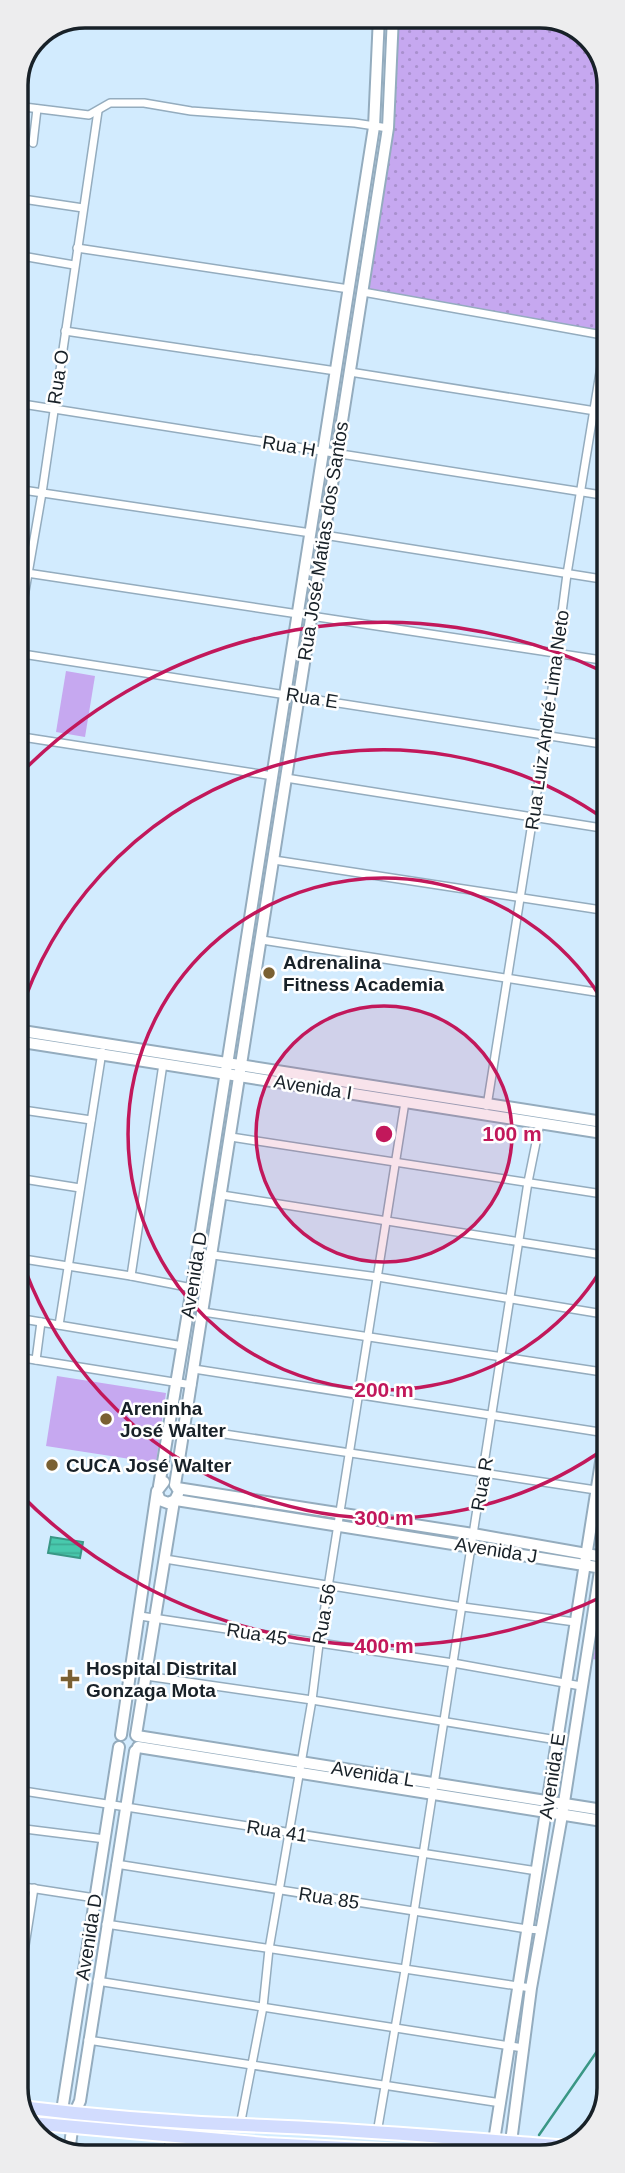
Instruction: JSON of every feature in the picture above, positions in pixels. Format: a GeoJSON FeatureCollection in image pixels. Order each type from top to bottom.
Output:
{"type":"FeatureCollection","features":[{"type":"Feature","properties":{"kind":"main road","name":"Rua José Matias dos Santos"},"geometry":{"type":"LineString","coordinates":[[226,1069],[374,127],[378,28]]}},
{"type":"Feature","properties":{"kind":"main road","name":"Rua José Matias dos Santos"},"geometry":{"type":"LineString","coordinates":[[240,1071],[388,128],[392,28]]}},
{"type":"Feature","properties":{"kind":"main road","name":"Avenida I"},"geometry":{"type":"LineString","coordinates":[[28,1033],[163,1064],[226,1069]]}},
{"type":"Feature","properties":{"kind":"main road","name":"Avenida I"},"geometry":{"type":"LineString","coordinates":[[28,1042],[102,1049],[309,1081],[486,1110],[540,1123],[597,1132]]}},
{"type":"Feature","properties":{"kind":"main road","name":"Avenida D"},"geometry":{"type":"LineString","coordinates":[[68,2142],[66,2127],[95,1898],[226,1069]]}},
{"type":"Feature","properties":{"kind":"main road","name":"Avenida D"},"geometry":{"type":"LineString","coordinates":[[68,2113],[80,2101],[240,1071]]}},
{"type":"Feature","properties":{"kind":"main road","name":"Avenida I"},"geometry":{"type":"LineString","coordinates":[[309,1081],[405,1102],[597,1123]]}},
{"type":"Feature","properties":{"kind":"main road"},"geometry":{"type":"LineString","coordinates":[[167,1482],[176,1493],[164,1502],[158,1491],[167,1482]]}},
{"type":"Feature","properties":{"kind":"main road","name":"Avenida E"},"geometry":{"type":"LineString","coordinates":[[494,2141],[597,1490]]}},
{"type":"Feature","properties":{"kind":"main road","name":"Avenida J"},"geometry":{"type":"LineString","coordinates":[[176,1493],[597,1561]]}},
{"type":"Feature","properties":{"kind":"main road","name":"Avenida E"},"geometry":{"type":"LineString","coordinates":[[511,2142],[531,1988],[597,1603]]}},
{"type":"Feature","properties":{"kind":"main road"},"geometry":{"type":"LineString","coordinates":[[130,1732],[137,1742],[127,1753],[120,1741],[130,1732]]}},
{"type":"Feature","properties":{"kind":"main road","name":"Avenida L"},"geometry":{"type":"LineString","coordinates":[[137,1742],[547,1807],[597,1819]]}},
{"type":"Feature","properties":{"kind":"main road","name":"Avenida L"},"geometry":{"type":"LineString","coordinates":[[563,1810],[597,1811]]}},
{"type":"Feature","properties":{"kind":"main road"},"geometry":{"type":"LineString","coordinates":[[32,2108],[240,2126],[543,2145]]}},
{"type":"Feature","properties":{"kind":"main road"},"geometry":{"type":"LineString","coordinates":[[41,2124],[229,2145]]}},
{"type":"Feature","properties":{"kind":"street"},"geometry":{"type":"LineString","coordinates":[[28,108],[89,115],[110,103],[144,103],[231,116],[343,122],[388,128]]}},
{"type":"Feature","properties":{"kind":"street"},"geometry":{"type":"LineString","coordinates":[[33,143],[37,109]]}},
{"type":"Feature","properties":{"kind":"street","name":"Rua O"},"geometry":{"type":"LineString","coordinates":[[28,568],[42,493],[98,111]]}},
{"type":"Feature","properties":{"kind":"street"},"geometry":{"type":"LineString","coordinates":[[28,200],[83,208]]}},
{"type":"Feature","properties":{"kind":"street"},"geometry":{"type":"LineString","coordinates":[[77,248],[349,289]]}},
{"type":"Feature","properties":{"kind":"street"},"geometry":{"type":"LineString","coordinates":[[28,257],[74,265]]}},
{"type":"Feature","properties":{"kind":"street"},"geometry":{"type":"LineString","coordinates":[[363,292],[597,334]]}},
{"type":"Feature","properties":{"kind":"street"},"geometry":{"type":"LineString","coordinates":[[65,331],[336,371]]}},
{"type":"Feature","properties":{"kind":"street"},"geometry":{"type":"LineString","coordinates":[[350,372],[595,410]]}},
{"type":"Feature","properties":{"kind":"street","name":"Rua Luiz André Lima Neto"},"geometry":{"type":"LineString","coordinates":[[486,1110],[546,735],[567,574],[597,398]]}},
{"type":"Feature","properties":{"kind":"street","name":"Rua H"},"geometry":{"type":"LineString","coordinates":[[28,405],[597,494]]}},
{"type":"Feature","properties":{"kind":"street"},"geometry":{"type":"LineString","coordinates":[[28,491],[311,533]]}},
{"type":"Feature","properties":{"kind":"street"},"geometry":{"type":"LineString","coordinates":[[324,536],[597,578]]}},
{"type":"Feature","properties":{"kind":"street"},"geometry":{"type":"LineString","coordinates":[[28,573],[298,614]]}},
{"type":"Feature","properties":{"kind":"street"},"geometry":{"type":"LineString","coordinates":[[311,616],[597,659]]}},
{"type":"Feature","properties":{"kind":"street","name":"Rua E"},"geometry":{"type":"LineString","coordinates":[[28,655],[597,743]]}},
{"type":"Feature","properties":{"kind":"street"},"geometry":{"type":"LineString","coordinates":[[28,738],[272,776]]}},
{"type":"Feature","properties":{"kind":"street"},"geometry":{"type":"LineString","coordinates":[[286,778],[597,827]]}},
{"type":"Feature","properties":{"kind":"street"},"geometry":{"type":"LineString","coordinates":[[274,860],[597,909]]}},
{"type":"Feature","properties":{"kind":"street"},"geometry":{"type":"LineString","coordinates":[[262,940],[597,993]]}},
{"type":"Feature","properties":{"kind":"street"},"geometry":{"type":"LineString","coordinates":[[59,1325],[102,1049]]}},
{"type":"Feature","properties":{"kind":"street"},"geometry":{"type":"LineString","coordinates":[[131,1276],[163,1064]]}},
{"type":"Feature","properties":{"kind":"street","name":"Rua 56"},"geometry":{"type":"LineString","coordinates":[[240,2126],[263,2007],[269,1949],[312,1699],[405,1102]]}},
{"type":"Feature","properties":{"kind":"street"},"geometry":{"type":"LineString","coordinates":[[28,1111],[91,1120]]}},
{"type":"Feature","properties":{"kind":"street","name":"Rua R"},"geometry":{"type":"LineString","coordinates":[[377,2133],[415,1911],[528,1182],[540,1123]]}},
{"type":"Feature","properties":{"kind":"street"},"geometry":{"type":"LineString","coordinates":[[231,1137],[597,1193]]}},
{"type":"Feature","properties":{"kind":"street"},"geometry":{"type":"LineString","coordinates":[[28,1180],[80,1188]]}},
{"type":"Feature","properties":{"kind":"street"},"geometry":{"type":"LineString","coordinates":[[222,1195],[597,1254]]}},
{"type":"Feature","properties":{"kind":"street"},"geometry":{"type":"LineString","coordinates":[[198,1252],[377,1277],[597,1313]]}},
{"type":"Feature","properties":{"kind":"street"},"geometry":{"type":"LineString","coordinates":[[28,1260],[192,1288]]}},
{"type":"Feature","properties":{"kind":"street"},"geometry":{"type":"LineString","coordinates":[[203,1312],[597,1371]]}},
{"type":"Feature","properties":{"kind":"street"},"geometry":{"type":"LineString","coordinates":[[28,1320],[183,1346]]}},
{"type":"Feature","properties":{"kind":"street"},"geometry":{"type":"LineString","coordinates":[[36,1360],[41,1322]]}},
{"type":"Feature","properties":{"kind":"street"},"geometry":{"type":"LineString","coordinates":[[28,1359],[192,1385]]}},
{"type":"Feature","properties":{"kind":"street"},"geometry":{"type":"LineString","coordinates":[[194,1369],[597,1432]]}},
{"type":"Feature","properties":{"kind":"street"},"geometry":{"type":"LineString","coordinates":[[185,1428],[597,1490]]}},
{"type":"Feature","properties":{"kind":"street"},"geometry":{"type":"LineString","coordinates":[[165,1559],[463,1607],[575,1622]]}},
{"type":"Feature","properties":{"kind":"street","name":"Rua 45"},"geometry":{"type":"LineString","coordinates":[[140,1616],[581,1686]]}},
{"type":"Feature","properties":{"kind":"street"},"geometry":{"type":"LineString","coordinates":[[146,1676],[312,1699],[557,1740]]}},
{"type":"Feature","properties":{"kind":"street","name":"Rua 41"},"geometry":{"type":"LineString","coordinates":[[28,1792],[537,1871]]}},
{"type":"Feature","properties":{"kind":"street"},"geometry":{"type":"LineString","coordinates":[[28,1829],[104,1839]]}},
{"type":"Feature","properties":{"kind":"street","name":"Rua 85"},"geometry":{"type":"LineString","coordinates":[[116,1864],[527,1930],[541,1930]]}},
{"type":"Feature","properties":{"kind":"street"},"geometry":{"type":"LineString","coordinates":[[28,1887],[95,1898]]}},
{"type":"Feature","properties":{"kind":"street"},"geometry":{"type":"LineString","coordinates":[[28,1926],[34,1888]]}},
{"type":"Feature","properties":{"kind":"street"},"geometry":{"type":"LineString","coordinates":[[107,1924],[531,1988]]}},
{"type":"Feature","properties":{"kind":"street"},"geometry":{"type":"LineString","coordinates":[[97,1981],[523,2048]]}},
{"type":"Feature","properties":{"kind":"street"},"geometry":{"type":"LineString","coordinates":[[88,2040],[253,2063],[501,2103]]}},
{"type":"Feature","properties":{"kind":"street"},"geometry":{"type":"LineString","coordinates":[[169,2145],[170,2137]]}},
{"type":"Feature","properties":{"kind":"shaded area"},"geometry":{"type":"Polygon","coordinates":[[[392,28],[544,28],[562,32],[578,42],[593,63],[597,85],[597,334],[363,292],[388,128],[392,28]]]}},
{"type":"Feature","properties":{"kind":"shaded area"},"geometry":{"type":"Polygon","coordinates":[[[66,671],[95,676],[85,737],[56,732],[66,671]]]}},
{"type":"Feature","properties":{"kind":"shaded area","name":"Areninha José Walter"},"geometry":{"type":"Polygon","coordinates":[[[57,1376],[166,1393],[156,1463],[46,1446],[57,1376]]]}},
{"type":"Feature","properties":{"kind":"shaded area"},"geometry":{"type":"Polygon","coordinates":[[[51,1537],[83,1542],[80,1558],[48,1553],[51,1537]]]}},
{"type":"Feature","properties":{"kind":"shaded area"},"geometry":{"type":"Polygon","coordinates":[[[597,1637],[597,1660],[593,1659],[597,1637]]]}},
{"type":"Feature","properties":{"kind":"waterway"},"geometry":{"type":"LineString","coordinates":[[539,2135],[597,2051]]}},
{"type":"Feature","properties":{"kind":"place","name":"Adrenalina Fitness Academia"},"geometry":{"type":"Point","coordinates":[269,973]}},
{"type":"Feature","properties":{"kind":"place","name":"Areninha José Walter"},"geometry":{"type":"Point","coordinates":[106,1419]}},
{"type":"Feature","properties":{"kind":"place","name":"CUCA José Walter"},"geometry":{"type":"Point","coordinates":[52,1465]}},
{"type":"Feature","properties":{"kind":"place","name":"Hospital Distrital Gonzaga Mota"},"geometry":{"type":"Point","coordinates":[70,1679]}}]}
